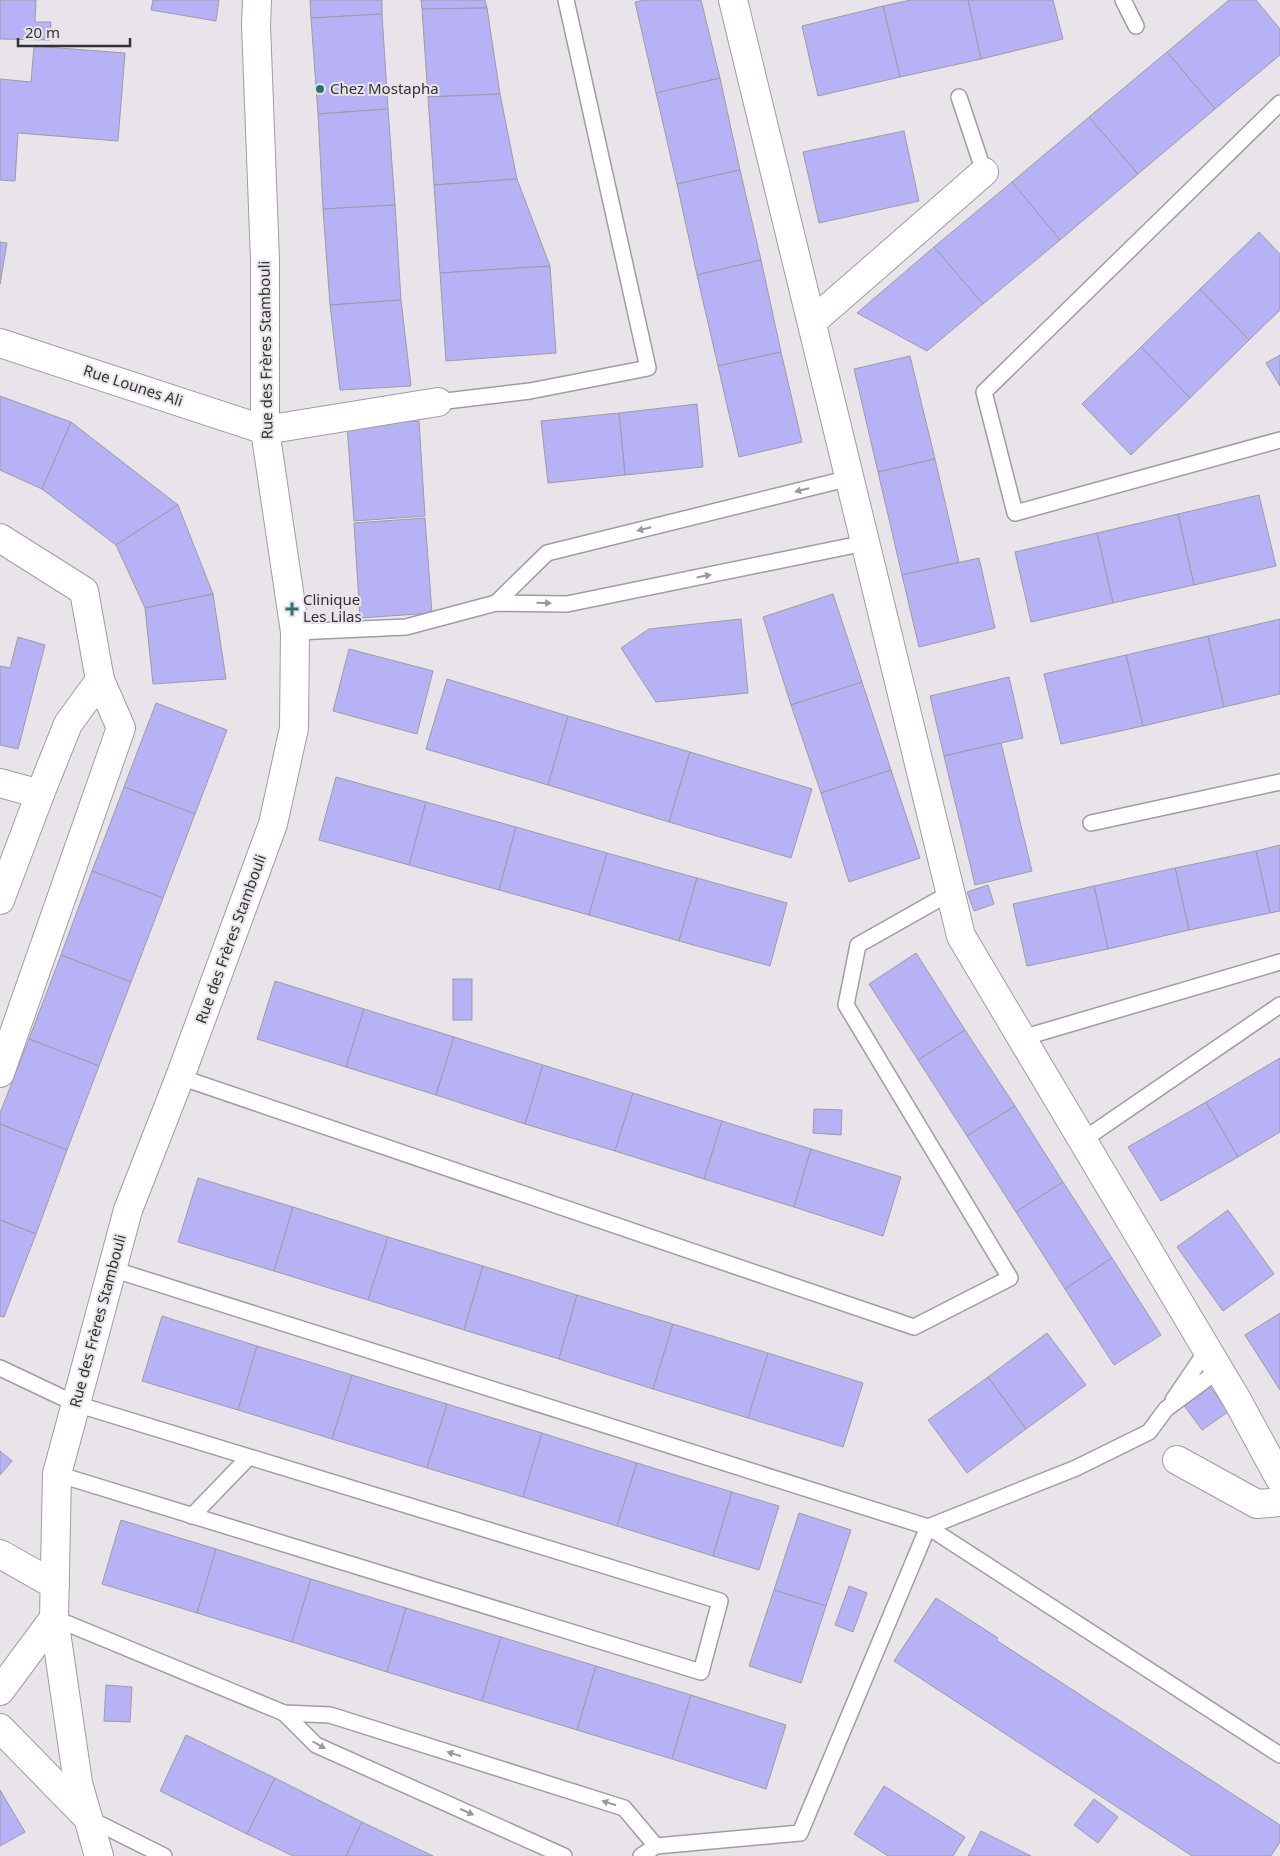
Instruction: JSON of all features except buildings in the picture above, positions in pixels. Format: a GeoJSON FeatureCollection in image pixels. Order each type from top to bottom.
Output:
{"type":"FeatureCollection","features":[{"type":"Feature","properties":{"kind":"street","name":"Rue des Frères Stambouli"},"geometry":{"type":"LineString","coordinates":[[99,1856],[78,1783],[54,1618],[57,1474],[128,1210],[180,1077],[273,824],[294,728],[295,632],[265,430],[266,260],[256,25],[257,0]]}},
{"type":"Feature","properties":{"kind":"street"},"geometry":{"type":"LineString","coordinates":[[733,0],[961,936],[1213,1360],[1280,1479]]}},
{"type":"Feature","properties":{"kind":"street"},"geometry":{"type":"LineString","coordinates":[[812,322],[984,172]]}},
{"type":"Feature","properties":{"kind":"street","name":"Rue Lounes Ali"},"geometry":{"type":"LineString","coordinates":[[0,343],[265,430]]}},
{"type":"Feature","properties":{"kind":"street"},"geometry":{"type":"LineString","coordinates":[[265,430],[438,402]]}},
{"type":"Feature","properties":{"kind":"street"},"geometry":{"type":"LineString","coordinates":[[0,538],[84,591],[100,680],[121,728],[0,1073]]}},
{"type":"Feature","properties":{"kind":"street"},"geometry":{"type":"LineString","coordinates":[[0,900],[68,724],[100,680]]}},
{"type":"Feature","properties":{"kind":"street"},"geometry":{"type":"LineString","coordinates":[[0,783],[40,794]]}},
{"type":"Feature","properties":{"kind":"street"},"geometry":{"type":"LineString","coordinates":[[1177,1460],[1257,1504],[1280,1502]]}},
{"type":"Feature","properties":{"kind":"street"},"geometry":{"type":"LineString","coordinates":[[0,1554],[55,1585]]}},
{"type":"Feature","properties":{"kind":"street"},"geometry":{"type":"LineString","coordinates":[[0,1691],[54,1618]]}},
{"type":"Feature","properties":{"kind":"street"},"geometry":{"type":"LineString","coordinates":[[0,1728],[88,1818]]}},
{"type":"Feature","properties":{"kind":"lane"},"geometry":{"type":"LineString","coordinates":[[438,402],[530,391],[648,368],[566,0]]}},
{"type":"Feature","properties":{"kind":"lane"},"geometry":{"type":"LineString","coordinates":[[1123,0],[1136,26]]}},
{"type":"Feature","properties":{"kind":"lane"},"geometry":{"type":"LineString","coordinates":[[958,97],[984,172]]}},
{"type":"Feature","properties":{"kind":"lane"},"geometry":{"type":"LineString","coordinates":[[1280,103],[984,392],[1015,513],[1280,440]]}},
{"type":"Feature","properties":{"kind":"lane"},"geometry":{"type":"LineString","coordinates":[[496,603],[547,553],[850,478]]}},
{"type":"Feature","properties":{"kind":"lane"},"geometry":{"type":"LineString","coordinates":[[295,632],[406,627],[496,603],[567,604],[866,543]]}},
{"type":"Feature","properties":{"kind":"lane"},"geometry":{"type":"LineString","coordinates":[[1091,823],[1280,782]]}},
{"type":"Feature","properties":{"kind":"lane"},"geometry":{"type":"LineString","coordinates":[[180,1077],[914,1327],[1010,1278],[846,1005],[858,945],[950,893]]}},
{"type":"Feature","properties":{"kind":"lane"},"geometry":{"type":"LineString","coordinates":[[1022,1038],[1280,962]]}},
{"type":"Feature","properties":{"kind":"lane"},"geometry":{"type":"LineString","coordinates":[[1082,1140],[1280,1005]]}},
{"type":"Feature","properties":{"kind":"lane"},"geometry":{"type":"LineString","coordinates":[[112,1269],[928,1527],[1280,1754]]}},
{"type":"Feature","properties":{"kind":"lane"},"geometry":{"type":"LineString","coordinates":[[1166,1409],[1213,1360]]}},
{"type":"Feature","properties":{"kind":"lane"},"geometry":{"type":"LineString","coordinates":[[641,1856],[656,1846],[800,1833],[928,1527],[1076,1468],[1149,1432],[1166,1409],[1213,1360]]}},
{"type":"Feature","properties":{"kind":"lane"},"geometry":{"type":"LineString","coordinates":[[0,1368],[76,1404],[720,1602],[701,1672],[57,1474]]}},
{"type":"Feature","properties":{"kind":"lane"},"geometry":{"type":"LineString","coordinates":[[192,1516],[248,1458]]}},
{"type":"Feature","properties":{"kind":"lane"},"geometry":{"type":"LineString","coordinates":[[54,1618],[284,1713],[330,1714],[624,1808],[656,1846]]}},
{"type":"Feature","properties":{"kind":"lane"},"geometry":{"type":"LineString","coordinates":[[284,1713],[316,1745],[564,1856]]}},
{"type":"Feature","properties":{"kind":"lane"},"geometry":{"type":"LineString","coordinates":[[88,1818],[164,1856]]}},
{"type":"Feature","properties":{"kind":"place","name":"Chez Mostapha"},"geometry":{"type":"Point","coordinates":[320,89]}},
{"type":"Feature","properties":{"kind":"place","name":"Clinique Les Lilas"},"geometry":{"type":"Point","coordinates":[292,609]}}]}
